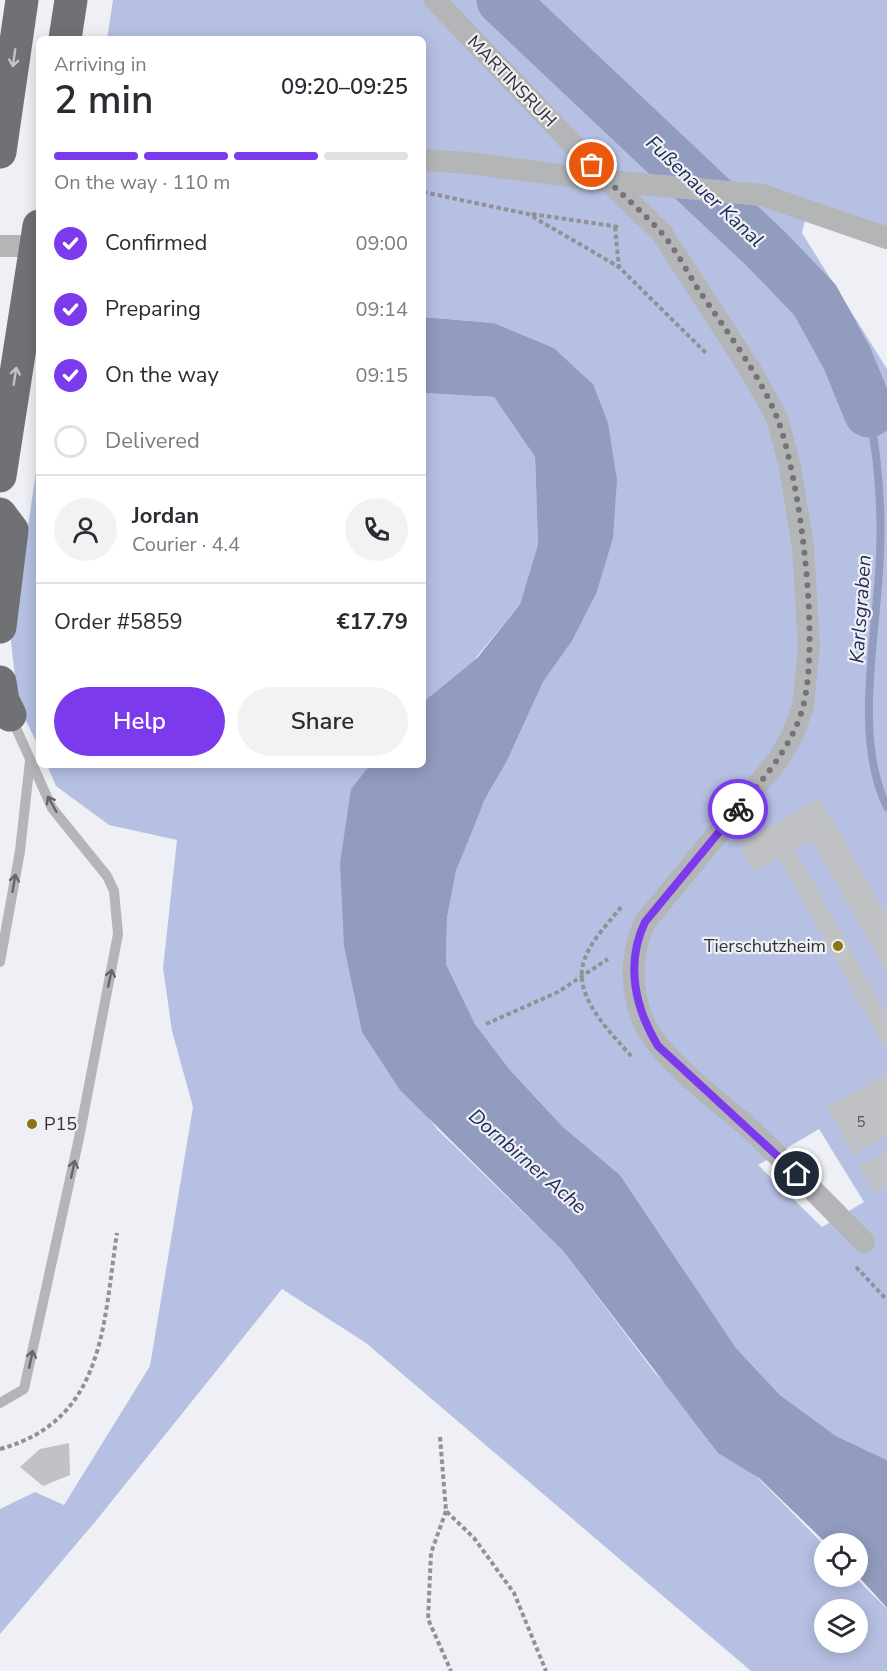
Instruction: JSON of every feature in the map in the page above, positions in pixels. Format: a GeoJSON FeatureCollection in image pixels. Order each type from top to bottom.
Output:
{"type":"FeatureCollection","features":[{"type":"Feature","properties":{"kind":"highway"},"geometry":{"type":"LineString","coordinates":[[0,152],[22,0]]}},
{"type":"Feature","properties":{"kind":"highway"},"geometry":{"type":"LineString","coordinates":[[65,36],[71,0]]}},
{"type":"Feature","properties":{"kind":"highway"},"geometry":{"type":"LineString","coordinates":[[0,476],[36,245]]}},
{"type":"Feature","properties":{"kind":"highway"},"geometry":{"type":"LineString","coordinates":[[0,514],[12,530],[0,627]]}},
{"type":"Feature","properties":{"kind":"highway"},"geometry":{"type":"LineString","coordinates":[[0,682],[3,701],[10,715]]}},
{"type":"Feature","properties":{"kind":"street","name":"MARTINSRUH"},"geometry":{"type":"LineString","coordinates":[[435,0],[608,181],[661,232],[751,370],[777,418],[790,466],[803,547],[809,647],[803,706],[793,734],[778,760],[652,913],[636,940],[633,959],[636,991],[644,1023],[658,1046],[751,1130],[864,1242]]}},
{"type":"Feature","properties":{"kind":"street"},"geometry":{"type":"LineString","coordinates":[[426,160],[467,163],[650,186],[762,195],[887,238]]}},
{"type":"Feature","properties":{"kind":"street"},"geometry":{"type":"LineString","coordinates":[[0,246],[36,246]]}},
{"type":"Feature","properties":{"kind":"lane"},"geometry":{"type":"LineString","coordinates":[[0,1403],[24,1389],[79,1138],[118,934],[114,891],[107,876],[52,808],[10,715]]}},
{"type":"Feature","properties":{"kind":"lane"},"geometry":{"type":"LineString","coordinates":[[0,962],[20,851],[30,761]]}},
{"type":"Feature","properties":{"kind":"path"},"geometry":{"type":"LineString","coordinates":[[426,193],[528,214],[661,232]]}},
{"type":"Feature","properties":{"kind":"path"},"geometry":{"type":"LineString","coordinates":[[528,214],[619,267],[711,358]]}},
{"type":"Feature","properties":{"kind":"path"},"geometry":{"type":"LineString","coordinates":[[615,227],[619,267]]}},
{"type":"Feature","properties":{"kind":"path"},"geometry":{"type":"LineString","coordinates":[[486,1024],[558,993],[636,940]]}},
{"type":"Feature","properties":{"kind":"path"},"geometry":{"type":"LineString","coordinates":[[0,1449],[42,1431],[61,1419],[81,1395],[96,1360],[117,1233]]}},
{"type":"Feature","properties":{"kind":"path"},"geometry":{"type":"LineString","coordinates":[[440,1437],[446,1511],[431,1553],[428,1619],[451,1671]]}},
{"type":"Feature","properties":{"kind":"path"},"geometry":{"type":"LineString","coordinates":[[446,1511],[474,1538],[514,1593],[546,1671]]}},
{"type":"Feature","properties":{"kind":"shaded area"},"geometry":{"type":"Polygon","coordinates":[[[113,0],[887,0],[887,247],[805,220],[802,233],[887,369],[887,1460],[836,1436],[780,1395],[736,1348],[620,1175],[562,1126],[510,1070],[475,1024],[446,964],[447,918],[456,871],[469,837],[485,799],[507,761],[543,682],[572,641],[596,594],[593,384],[554,348],[494,323],[426,317],[426,36],[107,36],[113,0]],[[819,1129],[758,1165],[822,1227],[864,1202],[819,1129]]]}},
{"type":"Feature","properties":{"kind":"shaded area"},"geometry":{"type":"Polygon","coordinates":[[[426,393],[494,397],[535,457],[538,544],[520,604],[474,660],[426,700],[426,393]]]}},
{"type":"Feature","properties":{"kind":"shaded area"},"geometry":{"type":"Polygon","coordinates":[[[36,472],[36,741],[18,705],[11,641],[36,472]]]}},
{"type":"Feature","properties":{"kind":"shaded area"},"geometry":{"type":"Polygon","coordinates":[[[48,768],[368,768],[351,790],[362,1032],[438,1130],[563,1251],[655,1373],[814,1535],[814,1587],[865,1587],[887,1609],[887,1671],[751,1671],[366,1343],[282,1289],[95,1522],[0,1634],[0,1509],[35,1492],[64,1505],[150,1366],[193,1107],[172,1031],[163,968],[177,840],[109,825],[56,786],[48,768]]]}},
{"type":"Feature","properties":{"kind":"water","name":"Dornbirner Ache"},"geometry":{"type":"Polygon","coordinates":[[[426,317],[494,323],[554,348],[593,384],[608,423],[617,480],[613,538],[596,594],[572,641],[543,682],[507,761],[485,799],[456,871],[447,918],[446,964],[475,1024],[510,1070],[562,1126],[620,1175],[736,1348],[780,1395],[836,1436],[887,1460],[887,1608],[868,1587],[868,1533],[816,1533],[759,1478],[718,1453],[563,1251],[400,1090],[362,1032],[344,946],[340,863],[351,789],[368,768],[426,768],[426,700],[478,657],[520,604],[538,544],[535,457],[494,397],[426,393],[426,317]]]}},
{"type":"Feature","properties":{"kind":"pier"},"geometry":{"type":"Polygon","coordinates":[[[36,388],[36,455],[0,463],[0,396],[36,388]]]}},
{"type":"Feature","properties":{"kind":"building","name":"Tierschutzheim"},"geometry":{"type":"Polygon","coordinates":[[[819,799],[832,822],[834,821],[887,917],[887,974],[812,840],[795,849],[887,1015],[887,1042],[883,1045],[779,858],[754,872],[739,843],[819,799]]]}},
{"type":"Feature","properties":{"kind":"building"},"geometry":{"type":"Polygon","coordinates":[[[887,1074],[887,1136],[854,1155],[827,1107],[887,1074]]]}},
{"type":"Feature","properties":{"kind":"building"},"geometry":{"type":"Polygon","coordinates":[[[885,1151],[887,1186],[874,1193],[859,1165],[885,1151]]]}},
{"type":"Feature","properties":{"kind":"building"},"geometry":{"type":"Polygon","coordinates":[[[69,1443],[70,1475],[43,1486],[20,1467],[40,1449],[69,1443]]]}},
{"type":"Feature","properties":{"kind":"waterway","name":"Fußenauer Kanal"},"geometry":{"type":"LineString","coordinates":[[502,0],[767,250],[815,300],[847,358],[869,412]]}},
{"type":"Feature","properties":{"kind":"waterway","name":"Karlsgraben"},"geometry":{"type":"LineString","coordinates":[[869,412],[879,482],[880,518],[869,716],[871,748],[877,779],[887,807]]}},
{"type":"Feature","properties":{"kind":"waterway"},"geometry":{"type":"LineString","coordinates":[[869,412],[887,424]]}},
{"type":"Feature","properties":{"kind":"way so far"},"geometry":{"type":"LineString","coordinates":[[592,165],[661,232],[714,312],[751,370],[777,418],[790,466],[803,547],[809,647],[808,675],[803,706],[793,734],[778,760],[738,809]]}},
{"type":"Feature","properties":{"kind":"place","name":"Tierschutzheim"},"geometry":{"type":"Point","coordinates":[838,946]}},
{"type":"Feature","properties":{"kind":"place","name":"P15"},"geometry":{"type":"Point","coordinates":[32,1124]}},
{"type":"Feature","properties":{"kind":"route"},"geometry":{"type":"LineString","coordinates":[[738,809],[645,922],[636,940],[633,959],[636,991],[644,1023],[658,1046],[797,1174]]}}]}
